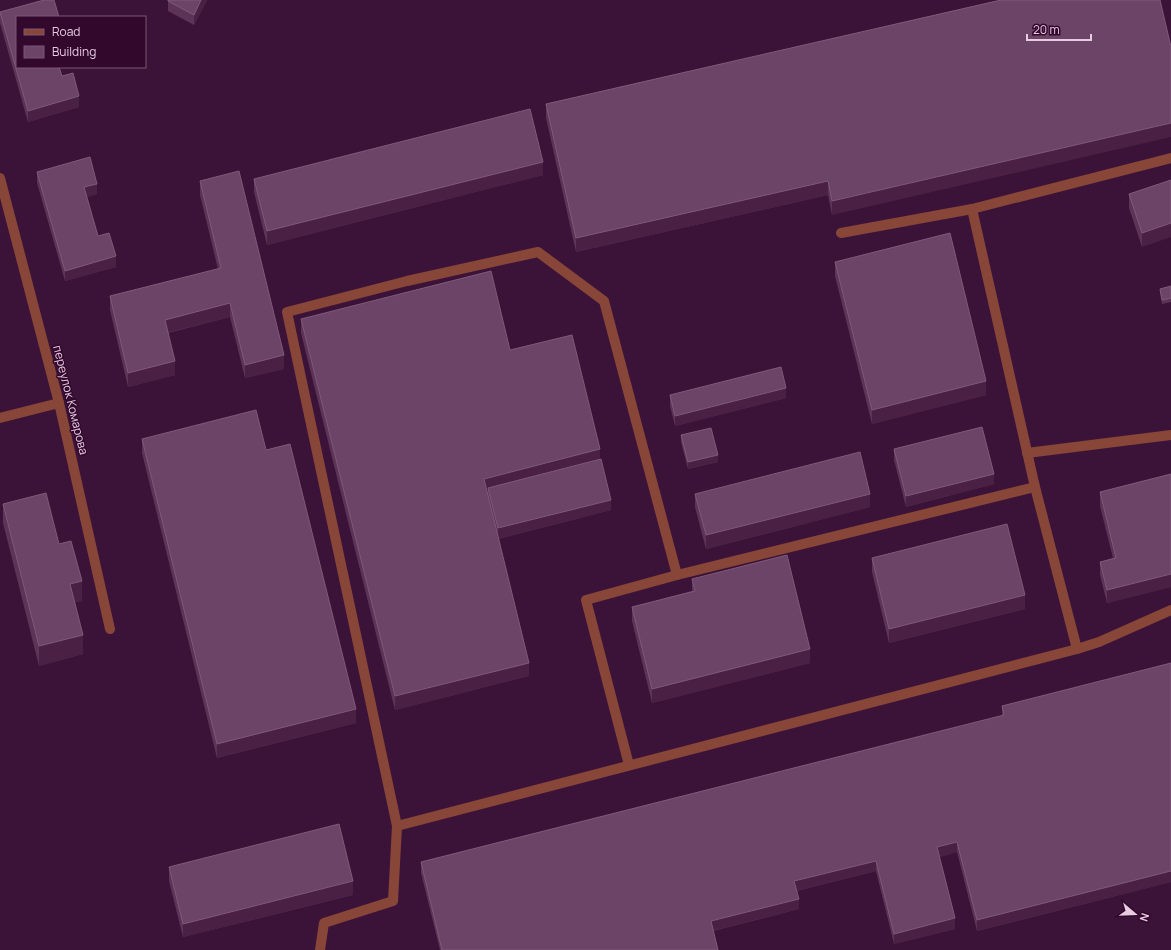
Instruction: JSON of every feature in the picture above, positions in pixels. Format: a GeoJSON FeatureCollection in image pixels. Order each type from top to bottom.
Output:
{"type":"FeatureCollection","features":[{"type":"Feature","properties":{"kind":"street"},"geometry":{"type":"LineString","coordinates":[[841,233],[972,208],[1171,158]]}},
{"type":"Feature","properties":{"kind":"street","name":"переулок Комарова"},"geometry":{"type":"LineString","coordinates":[[0,178],[59,403],[110,629]]}},
{"type":"Feature","properties":{"kind":"street"},"geometry":{"type":"LineString","coordinates":[[972,208],[1035,487],[1077,649]]}},
{"type":"Feature","properties":{"kind":"street"},"geometry":{"type":"LineString","coordinates":[[320,950],[324,923],[393,901],[397,826],[287,312],[407,281],[538,252],[604,301],[677,575]]}},
{"type":"Feature","properties":{"kind":"street"},"geometry":{"type":"LineString","coordinates":[[0,418],[59,403]]}},
{"type":"Feature","properties":{"kind":"street"},"geometry":{"type":"LineString","coordinates":[[1027,453],[1171,435]]}},
{"type":"Feature","properties":{"kind":"street"},"geometry":{"type":"LineString","coordinates":[[629,765],[586,600],[677,575],[1035,487]]}},
{"type":"Feature","properties":{"kind":"street"},"geometry":{"type":"LineString","coordinates":[[397,826],[1077,649],[1099,642],[1171,610]]}},
{"type":"Feature","properties":{"kind":"building"},"geometry":{"type":"Polygon","coordinates":[[[44,0],[54,0],[59,16],[16,16],[16,68],[59,68],[62,76],[73,73],[79,96],[28,111],[0,12],[44,0]]]}},
{"type":"Feature","properties":{"kind":"building"},"geometry":{"type":"Polygon","coordinates":[[[168,0],[201,0],[194,15],[168,0]]]}},
{"type":"Feature","properties":{"kind":"building"},"geometry":{"type":"Polygon","coordinates":[[[1001,0],[1160,0],[1171,47],[1171,123],[832,201],[828,181],[576,238],[546,104],[1001,0]]]}},
{"type":"Feature","properties":{"kind":"building"},"geometry":{"type":"Polygon","coordinates":[[[530,109],[543,162],[267,231],[254,179],[530,109]]]}},
{"type":"Feature","properties":{"kind":"building"},"geometry":{"type":"Polygon","coordinates":[[[90,157],[97,184],[84,187],[98,236],[109,233],[116,256],[65,271],[37,172],[90,157]]]}},
{"type":"Feature","properties":{"kind":"building"},"geometry":{"type":"Polygon","coordinates":[[[239,171],[284,355],[245,365],[230,303],[165,320],[175,361],[128,373],[110,296],[221,268],[200,181],[239,171]]]}},
{"type":"Feature","properties":{"kind":"building"},"geometry":{"type":"Polygon","coordinates":[[[1171,180],[1171,223],[1142,233],[1129,194],[1171,180]]]}},
{"type":"Feature","properties":{"kind":"building"},"geometry":{"type":"Polygon","coordinates":[[[950,233],[986,381],[872,410],[835,262],[950,233]]]}},
{"type":"Feature","properties":{"kind":"building"},"geometry":{"type":"Polygon","coordinates":[[[491,271],[510,350],[572,335],[600,449],[484,479],[529,663],[395,696],[301,319],[491,271]]]}},
{"type":"Feature","properties":{"kind":"building"},"geometry":{"type":"Polygon","coordinates":[[[1171,286],[1171,298],[1162,300],[1160,289],[1171,286]]]}},
{"type":"Feature","properties":{"kind":"building"},"geometry":{"type":"Polygon","coordinates":[[[781,367],[786,388],[675,416],[670,395],[781,367]]]}},
{"type":"Feature","properties":{"kind":"building"},"geometry":{"type":"Polygon","coordinates":[[[256,410],[266,450],[290,444],[356,709],[217,744],[142,439],[256,410]]]}},
{"type":"Feature","properties":{"kind":"building"},"geometry":{"type":"Polygon","coordinates":[[[982,427],[994,474],[906,496],[894,449],[982,427]]]}},
{"type":"Feature","properties":{"kind":"building"},"geometry":{"type":"Polygon","coordinates":[[[711,428],[718,455],[688,462],[681,435],[711,428]]]}},
{"type":"Feature","properties":{"kind":"building"},"geometry":{"type":"Polygon","coordinates":[[[860,452],[870,494],[706,535],[695,494],[860,452]]]}},
{"type":"Feature","properties":{"kind":"building"},"geometry":{"type":"Polygon","coordinates":[[[601,459],[611,500],[498,528],[488,488],[601,459]]]}},
{"type":"Feature","properties":{"kind":"building"},"geometry":{"type":"Polygon","coordinates":[[[1171,474],[1171,574],[1107,590],[1100,562],[1116,558],[1100,492],[1171,474]]]}},
{"type":"Feature","properties":{"kind":"building"},"geometry":{"type":"Polygon","coordinates":[[[46,493],[59,544],[71,541],[82,581],[70,584],[83,635],[39,646],[3,504],[46,493]]]}},
{"type":"Feature","properties":{"kind":"building"},"geometry":{"type":"Polygon","coordinates":[[[1007,524],[1025,595],[889,629],[872,558],[1007,524]]]}},
{"type":"Feature","properties":{"kind":"building"},"geometry":{"type":"Polygon","coordinates":[[[787,555],[810,649],[652,689],[632,607],[695,591],[692,579],[787,555]]]}},
{"type":"Feature","properties":{"kind":"building"},"geometry":{"type":"Polygon","coordinates":[[[1171,663],[1171,871],[977,920],[957,842],[937,847],[955,918],[894,934],[876,861],[794,881],[799,899],[711,921],[718,950],[442,950],[421,862],[1004,715],[1002,706],[1171,663]]]}},
{"type":"Feature","properties":{"kind":"building"},"geometry":{"type":"Polygon","coordinates":[[[339,824],[353,881],[183,924],[169,867],[339,824]]]}}]}
